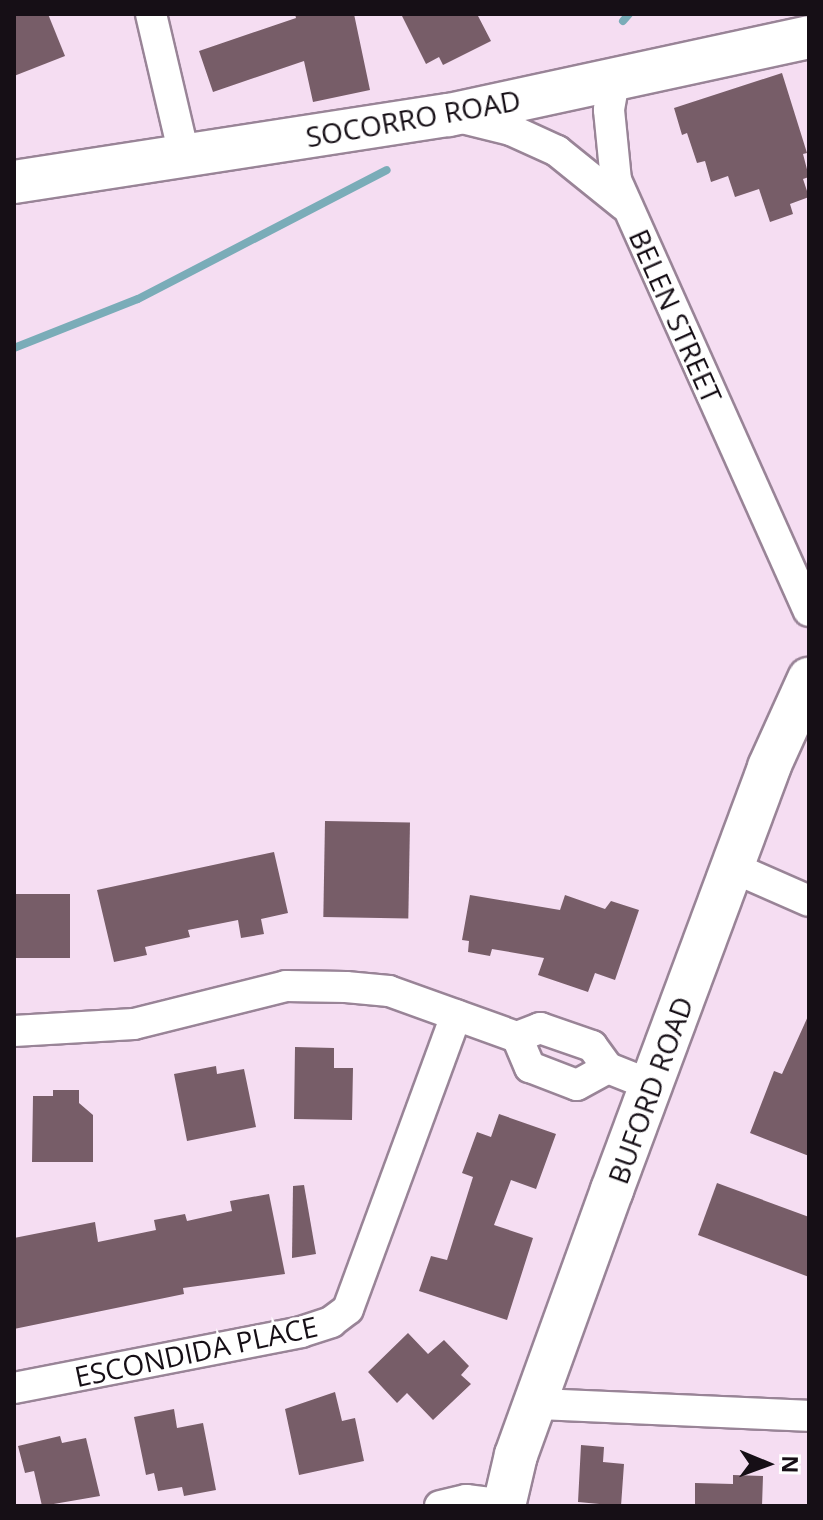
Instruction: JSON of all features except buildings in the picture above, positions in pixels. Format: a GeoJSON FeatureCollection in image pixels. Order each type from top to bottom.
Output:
{"type":"FeatureCollection","features":[{"type":"Feature","properties":{"kind":"street"},"geometry":{"type":"LineString","coordinates":[[151,14],[184,155]]}},
{"type":"Feature","properties":{"kind":"street","name":"SOCORRO ROAD"},"geometry":{"type":"LineString","coordinates":[[14,182],[449,115],[809,37]]}},
{"type":"Feature","properties":{"kind":"street"},"geometry":{"type":"LineString","coordinates":[[614,81],[611,153],[629,209]]}},
{"type":"Feature","properties":{"kind":"street","name":"BELEN STREET"},"geometry":{"type":"LineString","coordinates":[[449,115],[511,130],[557,151],[629,209],[809,611]]}},
{"type":"Feature","properties":{"kind":"street","name":"BUFORD ROAD"},"geometry":{"type":"LineString","coordinates":[[504,1505],[516,1455],[651,1085],[769,767],[809,679]]}},
{"type":"Feature","properties":{"kind":"street"},"geometry":{"type":"LineString","coordinates":[[734,868],[809,901]]}},
{"type":"Feature","properties":{"kind":"street"},"geometry":{"type":"LineString","coordinates":[[14,1031],[134,1024],[286,986],[389,991],[517,1037],[540,1028],[592,1046],[608,1068],[651,1085]]}},
{"type":"Feature","properties":{"kind":"street","name":"ESCONDIDA PLACE"},"geometry":{"type":"LineString","coordinates":[[14,1388],[301,1332],[331,1322],[348,1309],[456,1015]]}},
{"type":"Feature","properties":{"kind":"street"},"geometry":{"type":"LineString","coordinates":[[517,1037],[530,1067],[577,1085],[608,1068]]}},
{"type":"Feature","properties":{"kind":"street"},"geometry":{"type":"LineString","coordinates":[[537,1404],[809,1416]]}},
{"type":"Feature","properties":{"kind":"street"},"geometry":{"type":"LineString","coordinates":[[440,1506],[466,1500],[504,1505]]}},
{"type":"Feature","properties":{"kind":"waterway"},"geometry":{"type":"LineString","coordinates":[[623,21],[629,14]]}},
{"type":"Feature","properties":{"kind":"waterway"},"geometry":{"type":"LineString","coordinates":[[14,348],[138,299],[387,170]]}}]}
